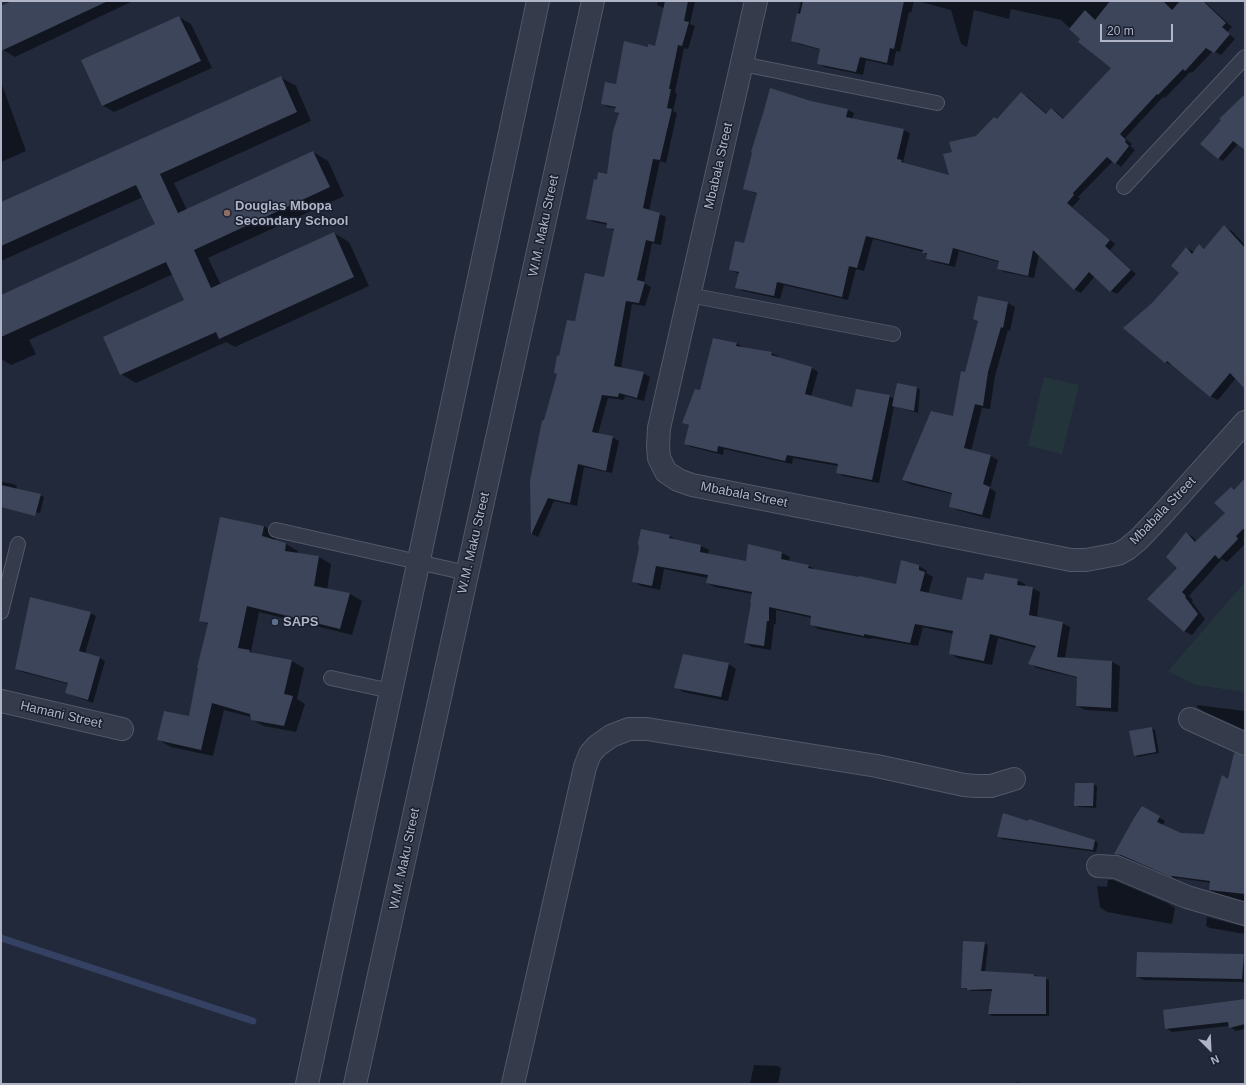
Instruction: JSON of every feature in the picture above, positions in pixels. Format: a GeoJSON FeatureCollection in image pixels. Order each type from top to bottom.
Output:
{"type":"FeatureCollection","features":[{"type":"Feature","properties":{"kind":"street"},"geometry":{"type":"LineString","coordinates":[[307,1084],[538,1]]}},
{"type":"Feature","properties":{"kind":"street","name":"W.M. Maku Street"},"geometry":{"type":"LineString","coordinates":[[355,1084],[593,1]]}},
{"type":"Feature","properties":{"kind":"street","name":"Mbabala Street"},"geometry":{"type":"LineString","coordinates":[[756,1],[659,428],[658,446],[660,458],[666,472],[678,480],[692,485],[1071,560],[1086,560],[1118,554],[1139,539],[1245,422]]}},
{"type":"Feature","properties":{"kind":"street","name":"Hamani Street"},"geometry":{"type":"LineString","coordinates":[[1,701],[122,730]]}},
{"type":"Feature","properties":{"kind":"street"},"geometry":{"type":"LineString","coordinates":[[1190,719],[1245,744]]}},
{"type":"Feature","properties":{"kind":"street"},"geometry":{"type":"LineString","coordinates":[[513,1084],[585,767],[590,754],[606,739],[618,732],[629,729],[647,729],[877,766],[964,785],[991,786],[1014,779]]}},
{"type":"Feature","properties":{"kind":"street"},"geometry":{"type":"LineString","coordinates":[[1098,866],[1116,867],[1187,897],[1245,914]]}},
{"type":"Feature","properties":{"kind":"lane"},"geometry":{"type":"LineString","coordinates":[[1124,188],[1245,57]]}},
{"type":"Feature","properties":{"kind":"lane"},"geometry":{"type":"LineString","coordinates":[[742,64],[937,103]]}},
{"type":"Feature","properties":{"kind":"lane"},"geometry":{"type":"LineString","coordinates":[[689,295],[893,334]]}},
{"type":"Feature","properties":{"kind":"lane"},"geometry":{"type":"LineString","coordinates":[[276,530],[467,573]]}},
{"type":"Feature","properties":{"kind":"lane"},"geometry":{"type":"LineString","coordinates":[[1,612],[18,544]]}},
{"type":"Feature","properties":{"kind":"lane"},"geometry":{"type":"LineString","coordinates":[[331,678],[391,691]]}},
{"type":"Feature","properties":{"kind":"shaded area"},"geometry":{"type":"Polygon","coordinates":[[[1044,377],[1079,385],[1062,454],[1028,446],[1044,377]]]}},
{"type":"Feature","properties":{"kind":"shaded area"},"geometry":{"type":"Polygon","coordinates":[[[1245,582],[1245,692],[1195,685],[1168,671],[1245,582]]]}},
{"type":"Feature","properties":{"kind":"building"},"geometry":{"type":"Polygon","coordinates":[[[12,1],[108,1],[1,51],[1,6],[12,1]]]}},
{"type":"Feature","properties":{"kind":"building"},"geometry":{"type":"Polygon","coordinates":[[[665,1],[688,1],[684,21],[689,22],[682,46],[678,45],[669,89],[671,89],[667,108],[672,109],[660,160],[653,159],[643,208],[660,213],[654,242],[646,240],[637,280],[645,282],[639,303],[626,301],[614,366],[644,372],[637,398],[619,393],[618,397],[602,395],[592,432],[613,436],[606,471],[578,464],[570,503],[548,498],[531,535],[530,480],[542,421],[544,420],[557,374],[554,373],[557,355],[559,356],[567,320],[575,321],[585,273],[604,277],[614,229],[606,228],[607,223],[586,219],[594,179],[597,180],[598,172],[607,174],[613,131],[619,113],[614,112],[616,107],[601,104],[605,82],[616,84],[624,41],[648,47],[648,44],[655,46],[665,1]]]}},
{"type":"Feature","properties":{"kind":"building"},"geometry":{"type":"Polygon","coordinates":[[[803,1],[904,1],[894,49],[890,48],[887,63],[860,57],[856,72],[817,64],[820,49],[791,41],[797,13],[800,14],[803,1]]]}},
{"type":"Feature","properties":{"kind":"building"},"geometry":{"type":"Polygon","coordinates":[[[1110,1],[1163,1],[1172,10],[1180,1],[1203,1],[1226,23],[1222,27],[1230,34],[1214,53],[1206,48],[1185,71],[1183,69],[1158,95],[1157,94],[1120,134],[1129,146],[1115,164],[1107,157],[1073,193],[1074,195],[1067,203],[1110,240],[1105,246],[1131,270],[1110,292],[1089,272],[1074,290],[1033,250],[1028,276],[997,269],[999,261],[953,248],[949,264],[926,259],[927,253],[922,253],[923,250],[866,236],[857,268],[849,266],[842,297],[777,282],[774,296],[735,288],[739,272],[729,270],[735,241],[744,243],[757,193],[743,189],[751,152],[770,88],[811,101],[848,109],[846,117],[904,129],[897,159],[902,160],[901,162],[949,175],[943,154],[952,152],[949,142],[976,136],[994,117],[997,119],[1021,92],[1046,114],[1051,108],[1063,119],[1111,68],[1078,42],[1080,39],[1069,29],[1085,10],[1095,20],[1110,1]]]}},
{"type":"Feature","properties":{"kind":"building"},"geometry":{"type":"Polygon","coordinates":[[[179,16],[201,61],[102,106],[81,60],[179,16]]]}},
{"type":"Feature","properties":{"kind":"building"},"geometry":{"type":"Polygon","coordinates":[[[281,76],[297,112],[160,174],[178,213],[313,151],[330,187],[194,250],[211,288],[334,232],[354,277],[219,339],[216,332],[120,375],[103,337],[184,300],[166,262],[1,337],[1,295],[155,224],[136,185],[1,246],[1,202],[281,76]]]}},
{"type":"Feature","properties":{"kind":"building"},"geometry":{"type":"Polygon","coordinates":[[[1245,94],[1245,150],[1233,141],[1218,159],[1200,144],[1221,120],[1219,119],[1245,94]]]}},
{"type":"Feature","properties":{"kind":"building"},"geometry":{"type":"Polygon","coordinates":[[[1224,225],[1245,248],[1245,389],[1230,373],[1210,397],[1167,361],[1165,363],[1123,328],[1152,303],[1179,273],[1171,266],[1186,247],[1192,254],[1199,244],[1204,249],[1224,225]]]}},
{"type":"Feature","properties":{"kind":"building"},"geometry":{"type":"Polygon","coordinates":[[[978,296],[1008,302],[1003,328],[1001,327],[988,372],[983,406],[975,404],[964,448],[991,455],[983,484],[990,487],[982,515],[949,507],[952,493],[902,480],[931,411],[953,416],[961,371],[965,372],[978,321],[973,319],[978,296]]]}},
{"type":"Feature","properties":{"kind":"building"},"geometry":{"type":"Polygon","coordinates":[[[713,338],[737,343],[736,346],[772,352],[771,355],[812,367],[805,394],[852,407],[856,389],[890,395],[872,480],[836,473],[838,464],[787,455],[785,461],[718,446],[717,452],[684,444],[689,425],[682,423],[695,389],[700,390],[713,338]]]}},
{"type":"Feature","properties":{"kind":"building"},"geometry":{"type":"Polygon","coordinates":[[[897,383],[917,387],[914,411],[892,406],[897,383]]]}},
{"type":"Feature","properties":{"kind":"building"},"geometry":{"type":"Polygon","coordinates":[[[1245,478],[1245,530],[1243,529],[1236,536],[1238,539],[1219,559],[1215,555],[1182,592],[1198,614],[1184,632],[1147,599],[1177,568],[1166,557],[1186,532],[1195,542],[1225,513],[1214,503],[1231,487],[1234,490],[1245,478]]]}},
{"type":"Feature","properties":{"kind":"building"},"geometry":{"type":"Polygon","coordinates":[[[1,485],[41,494],[35,516],[1,507],[1,485]]]}},
{"type":"Feature","properties":{"kind":"building"},"geometry":{"type":"Polygon","coordinates":[[[220,517],[264,526],[262,536],[286,543],[285,551],[319,556],[314,586],[350,593],[340,629],[247,606],[238,648],[250,650],[249,652],[292,660],[284,694],[293,696],[284,726],[251,720],[250,714],[212,703],[201,750],[157,740],[164,711],[189,716],[197,668],[208,623],[199,621],[220,517]]]}},
{"type":"Feature","properties":{"kind":"building"},"geometry":{"type":"Polygon","coordinates":[[[641,529],[670,535],[669,538],[701,545],[700,552],[746,561],[748,544],[782,552],[781,559],[809,565],[808,568],[859,576],[896,584],[901,560],[919,565],[919,570],[925,572],[920,591],[962,600],[967,577],[983,580],[985,573],[1018,579],[1017,585],[1033,587],[1029,615],[1063,622],[1057,657],[1112,661],[1111,708],[1076,706],[1077,677],[1028,664],[1036,646],[990,634],[984,661],[949,654],[953,631],[915,624],[910,643],[864,634],[864,636],[810,625],[811,616],[769,607],[769,621],[767,621],[764,646],[744,643],[752,592],[706,583],[708,575],[656,566],[652,586],[632,582],[639,548],[638,543],[641,529]]]}},
{"type":"Feature","properties":{"kind":"building"},"geometry":{"type":"Polygon","coordinates":[[[30,597],[91,612],[79,651],[100,657],[88,700],[65,693],[68,683],[15,669],[30,597]]]}},
{"type":"Feature","properties":{"kind":"building"},"geometry":{"type":"Polygon","coordinates":[[[683,654],[729,663],[721,697],[674,688],[683,654]]]}},
{"type":"Feature","properties":{"kind":"building"},"geometry":{"type":"Polygon","coordinates":[[[1152,727],[1156,752],[1134,756],[1129,731],[1152,727]]]}},
{"type":"Feature","properties":{"kind":"building"},"geometry":{"type":"Polygon","coordinates":[[[1234,753],[1245,756],[1245,894],[1209,890],[1210,881],[1171,877],[1121,855],[1114,854],[1142,806],[1160,816],[1157,822],[1181,833],[1204,834],[1222,775],[1228,779],[1234,753]]]}},
{"type":"Feature","properties":{"kind":"building"},"geometry":{"type":"Polygon","coordinates":[[[1075,783],[1094,783],[1093,806],[1074,806],[1075,783]]]}},
{"type":"Feature","properties":{"kind":"building"},"geometry":{"type":"Polygon","coordinates":[[[1003,813],[1028,821],[1029,819],[1095,840],[1093,850],[997,837],[1003,813]]]}},
{"type":"Feature","properties":{"kind":"building"},"geometry":{"type":"Polygon","coordinates":[[[963,941],[985,942],[981,971],[1034,974],[1034,976],[1046,977],[1046,1014],[988,1014],[992,989],[967,990],[967,988],[961,988],[963,941]]]}},
{"type":"Feature","properties":{"kind":"building"},"geometry":{"type":"Polygon","coordinates":[[[1137,952],[1244,954],[1242,979],[1136,977],[1137,952]]]}},
{"type":"Feature","properties":{"kind":"building"},"geometry":{"type":"Polygon","coordinates":[[[1245,999],[1245,1024],[1229,1028],[1228,1022],[1165,1029],[1163,1010],[1245,999]]]}},
{"type":"Feature","properties":{"kind":"waterway"},"geometry":{"type":"LineString","coordinates":[[1,938],[253,1021]]}},
{"type":"Feature","properties":{"kind":"place","name":"Douglas Mbopa Secondary School"},"geometry":{"type":"Point","coordinates":[227,213]}},
{"type":"Feature","properties":{"kind":"place","name":"SAPS"},"geometry":{"type":"Point","coordinates":[275,622]}}]}
